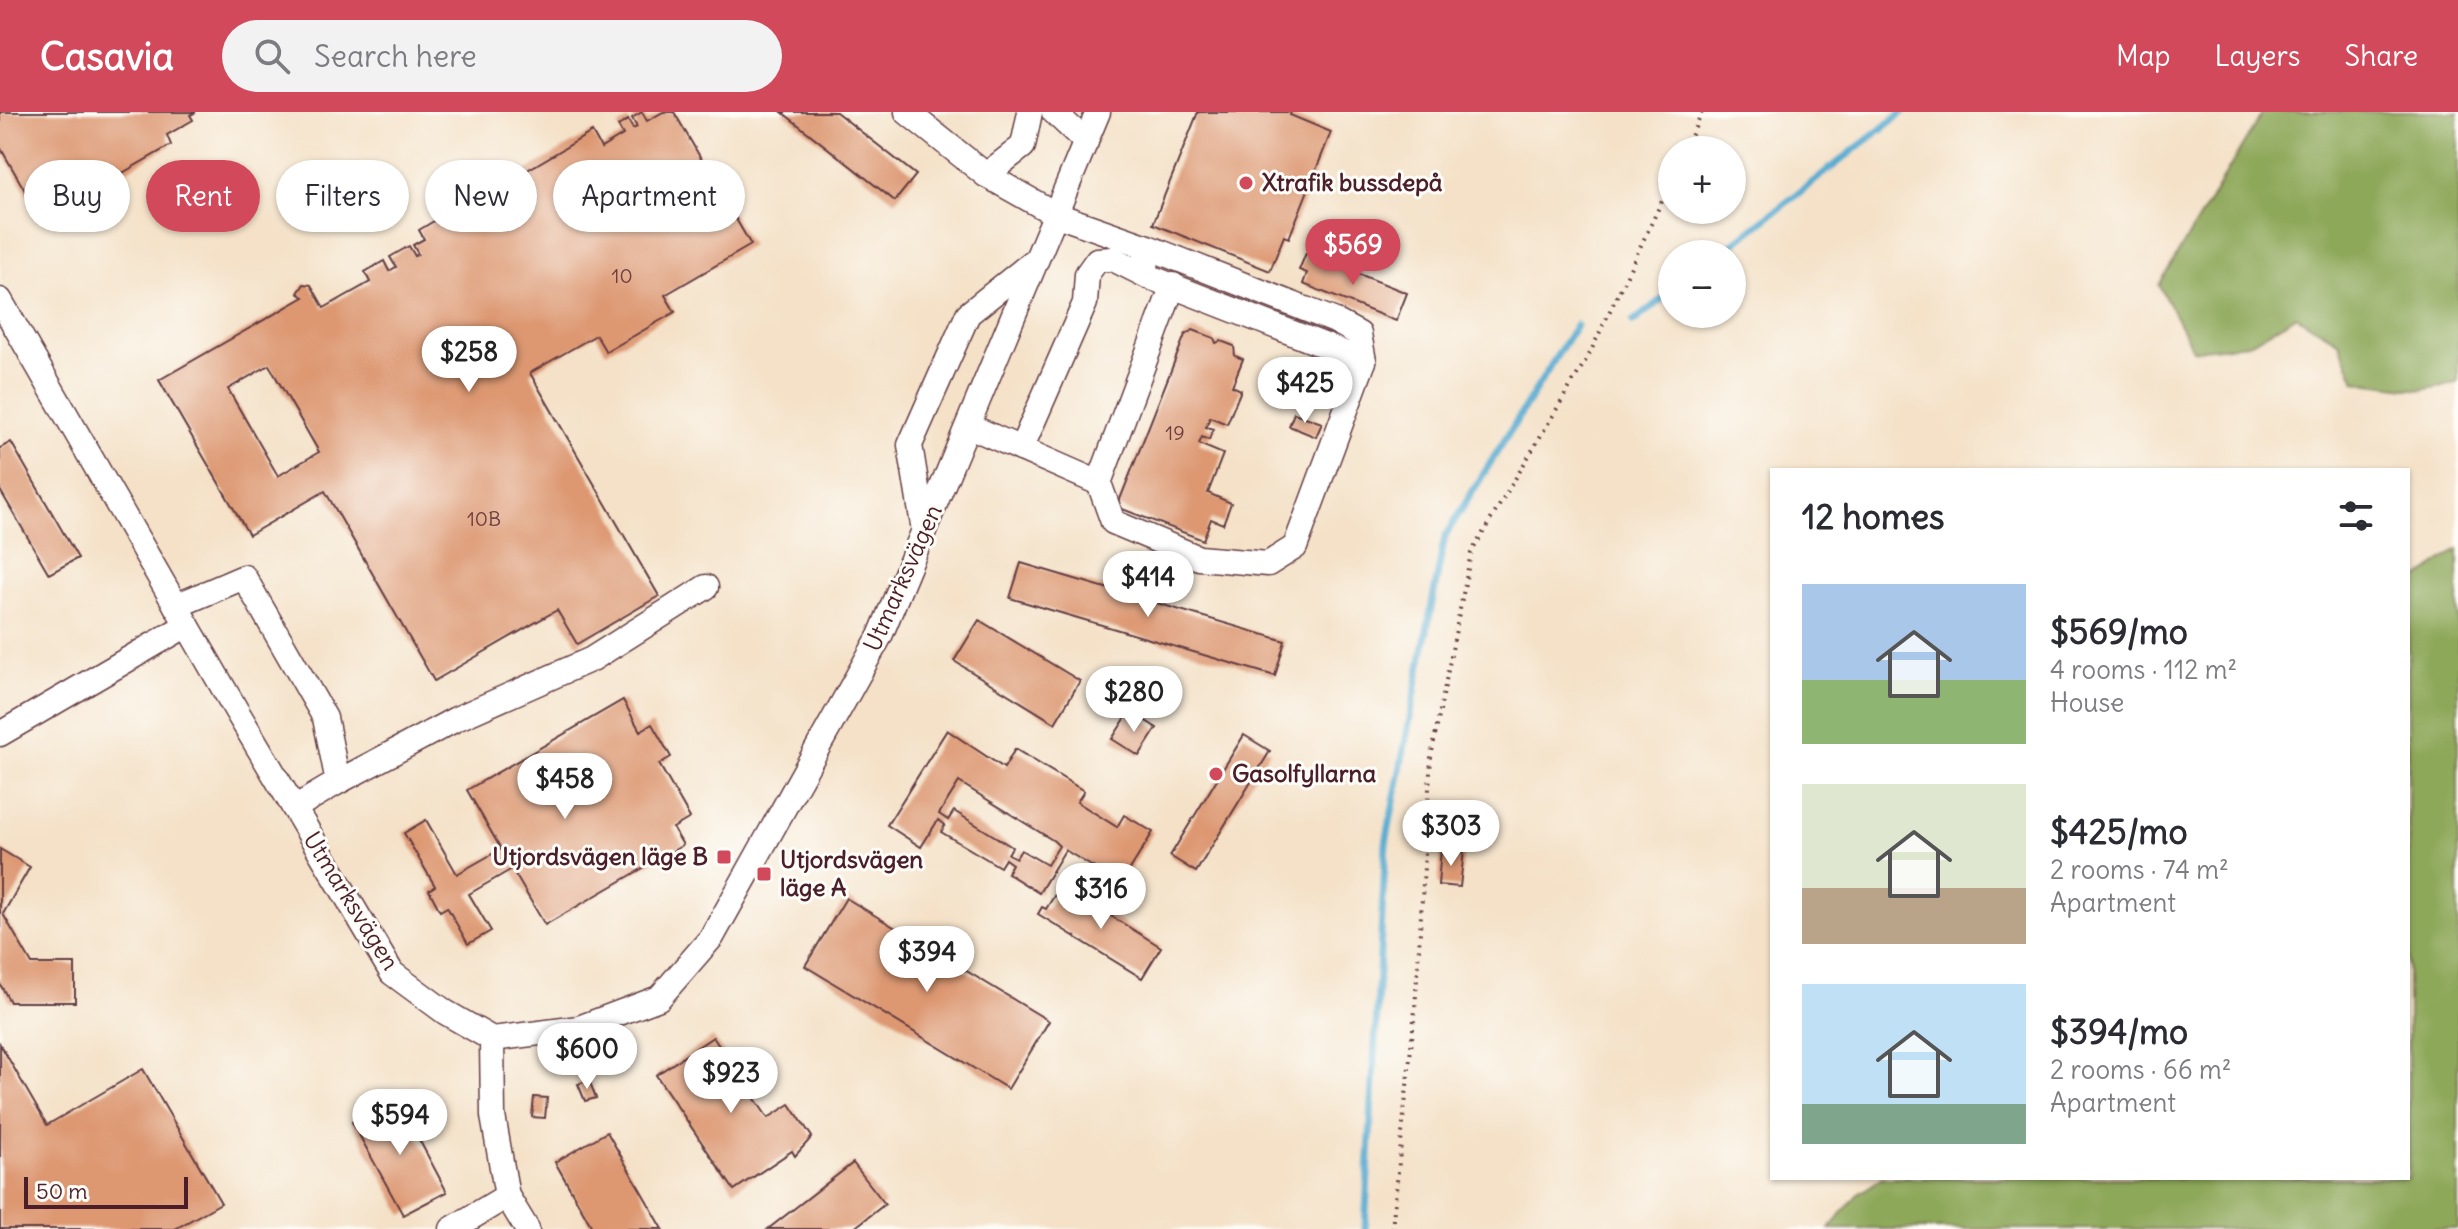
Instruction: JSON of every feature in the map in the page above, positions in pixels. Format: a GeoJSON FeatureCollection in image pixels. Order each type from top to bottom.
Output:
{"type":"FeatureCollection","features":[{"type":"Feature","properties":{"kind":"street"},"geometry":{"type":"LineString","coordinates":[[907,112],[986,175],[1057,215],[1333,320],[1359,334],[1364,361],[1295,547],[1268,564],[1199,558],[1113,522],[1099,483],[1173,285]]}},
{"type":"Feature","properties":{"kind":"street"},"geometry":{"type":"LineString","coordinates":[[986,175],[1023,146],[1030,112]]}},
{"type":"Feature","properties":{"kind":"street"},"geometry":{"type":"LineString","coordinates":[[1054,112],[1086,142]]}},
{"type":"Feature","properties":{"kind":"street","name":"Utmarksvägen"},"geometry":{"type":"LineString","coordinates":[[0,300],[392,973],[445,1012],[492,1039],[579,1028],[659,998],[712,937],[880,636],[1098,112]]}},
{"type":"Feature","properties":{"kind":"street"},"geometry":{"type":"LineString","coordinates":[[1145,246],[1147,276]]}},
{"type":"Feature","properties":{"kind":"street"},"geometry":{"type":"LineString","coordinates":[[1021,449],[1085,303],[1087,274],[1097,260],[1113,259],[1147,276],[1364,361]]}},
{"type":"Feature","properties":{"kind":"street"},"geometry":{"type":"LineString","coordinates":[[924,532],[910,445],[968,314],[1036,260]]}},
{"type":"Feature","properties":{"kind":"street"},"geometry":{"type":"LineString","coordinates":[[969,426],[1099,483]]}},
{"type":"Feature","properties":{"kind":"street"},"geometry":{"type":"LineString","coordinates":[[0,734],[244,577],[325,718],[338,782]]}},
{"type":"Feature","properties":{"kind":"street"},"geometry":{"type":"LineString","coordinates":[[294,808],[456,719],[592,659],[706,587]]}},
{"type":"Feature","properties":{"kind":"street"},"geometry":{"type":"LineString","coordinates":[[492,1039],[493,1116],[507,1196],[527,1229]]}},
{"type":"Feature","properties":{"kind":"street"},"geometry":{"type":"LineString","coordinates":[[452,1229],[507,1196]]}},
{"type":"Feature","properties":{"kind":"path"},"geometry":{"type":"LineString","coordinates":[[1691,136],[1702,112]]}},
{"type":"Feature","properties":{"kind":"path"},"geometry":{"type":"LineString","coordinates":[[1392,1229],[1414,1025],[1431,757],[1471,553],[1589,355],[1658,210]]}},
{"type":"Feature","properties":{"kind":"green space"},"geometry":{"type":"Polygon","coordinates":[[[2263,112],[2458,112],[2458,383],[2421,390],[2355,381],[2339,342],[2296,316],[2248,344],[2193,350],[2159,285],[2263,112]]]}},
{"type":"Feature","properties":{"kind":"green space"},"geometry":{"type":"Polygon","coordinates":[[[2458,549],[2458,1229],[1829,1229],[1857,1195],[1879,1180],[2410,1180],[2410,585],[2458,549]]]}},
{"type":"Feature","properties":{"kind":"building"},"geometry":{"type":"Polygon","coordinates":[[[0,112],[196,112],[190,115],[193,120],[167,135],[171,145],[130,169],[130,160],[24,160],[24,189],[0,147],[0,112]]]}},
{"type":"Feature","properties":{"kind":"building"},"geometry":{"type":"Polygon","coordinates":[[[642,112],[647,121],[663,112],[674,112],[702,160],[553,160],[553,232],[743,232],[751,245],[665,295],[675,312],[606,352],[596,335],[530,373],[659,596],[577,644],[557,610],[434,681],[325,491],[249,535],[159,380],[304,297],[298,293],[304,284],[311,285],[324,308],[370,282],[365,272],[384,261],[389,271],[396,267],[390,257],[409,246],[415,256],[418,254],[413,245],[424,239],[419,230],[425,226],[425,232],[537,232],[537,164],[592,132],[601,148],[623,135],[618,126],[628,120],[633,129],[637,127],[632,118],[642,112]],[[269,365],[228,389],[278,476],[319,452],[269,365]]]}},
{"type":"Feature","properties":{"kind":"building"},"geometry":{"type":"Polygon","coordinates":[[[782,112],[836,112],[916,175],[895,201],[782,112]]]}},
{"type":"Feature","properties":{"kind":"building"},"geometry":{"type":"Polygon","coordinates":[[[1198,112],[1291,112],[1290,115],[1331,132],[1289,238],[1284,236],[1270,271],[1153,224],[1198,112]]]}},
{"type":"Feature","properties":{"kind":"building"},"geometry":{"type":"Polygon","coordinates":[[[1306,253],[1407,293],[1396,321],[1303,284],[1307,273],[1299,270],[1306,253]]]}},
{"type":"Feature","properties":{"kind":"building"},"geometry":{"type":"Polygon","coordinates":[[[1193,330],[1214,338],[1216,343],[1221,341],[1234,346],[1235,356],[1243,359],[1232,386],[1241,390],[1227,424],[1210,417],[1206,427],[1213,429],[1209,440],[1202,437],[1199,444],[1223,454],[1208,493],[1231,503],[1223,524],[1211,519],[1203,540],[1117,507],[1185,335],[1193,330]]]}},
{"type":"Feature","properties":{"kind":"building"},"geometry":{"type":"Polygon","coordinates":[[[1294,413],[1322,423],[1316,437],[1289,426],[1294,413]]]}},
{"type":"Feature","properties":{"kind":"building"},"geometry":{"type":"Polygon","coordinates":[[[11,442],[78,558],[49,574],[0,490],[0,448],[11,442]]]}},
{"type":"Feature","properties":{"kind":"building"},"geometry":{"type":"Polygon","coordinates":[[[1021,563],[1285,641],[1275,676],[1010,598],[1021,563]]]}},
{"type":"Feature","properties":{"kind":"building"},"geometry":{"type":"Polygon","coordinates":[[[979,620],[1080,681],[1055,723],[954,661],[979,620]]]}},
{"type":"Feature","properties":{"kind":"building"},"geometry":{"type":"Polygon","coordinates":[[[623,700],[640,731],[652,724],[671,757],[659,764],[690,818],[673,828],[683,845],[545,925],[512,869],[469,894],[491,931],[468,944],[447,907],[440,911],[429,890],[435,886],[404,833],[426,820],[457,874],[501,849],[467,790],[623,700]]]}},
{"type":"Feature","properties":{"kind":"building"},"geometry":{"type":"Polygon","coordinates":[[[1130,711],[1157,728],[1139,756],[1112,739],[1130,711]]]}},
{"type":"Feature","properties":{"kind":"building"},"geometry":{"type":"Polygon","coordinates":[[[947,730],[1004,768],[1015,749],[1084,791],[1077,802],[1117,827],[1124,815],[1153,832],[1121,884],[1065,850],[1039,893],[1007,873],[1012,864],[1005,859],[1000,867],[941,832],[945,825],[938,820],[921,847],[887,825],[947,730]],[[959,782],[939,814],[948,820],[954,811],[1012,847],[1008,854],[1016,858],[1021,850],[1047,865],[1059,846],[959,782]]]}},
{"type":"Feature","properties":{"kind":"building"},"geometry":{"type":"Polygon","coordinates":[[[1244,735],[1270,751],[1196,872],[1170,856],[1244,735]]]}},
{"type":"Feature","properties":{"kind":"building"},"geometry":{"type":"Polygon","coordinates":[[[0,849],[30,867],[3,914],[32,964],[75,964],[75,1002],[10,1002],[0,984],[0,849]]]}},
{"type":"Feature","properties":{"kind":"building"},"geometry":{"type":"Polygon","coordinates":[[[1441,849],[1464,850],[1460,887],[1438,885],[1441,849]]]}},
{"type":"Feature","properties":{"kind":"building"},"geometry":{"type":"Polygon","coordinates":[[[1061,885],[1161,947],[1142,978],[1038,914],[1042,907],[1046,909],[1061,885]]]}},
{"type":"Feature","properties":{"kind":"building"},"geometry":{"type":"Polygon","coordinates":[[[846,898],[1049,1021],[1008,1089],[805,966],[846,898]]]}},
{"type":"Feature","properties":{"kind":"building"},"geometry":{"type":"Polygon","coordinates":[[[713,1037],[768,1118],[790,1104],[812,1137],[795,1156],[792,1151],[734,1190],[656,1075],[713,1037]]]}},
{"type":"Feature","properties":{"kind":"building"},"geometry":{"type":"Polygon","coordinates":[[[0,1044],[47,1125],[143,1069],[221,1203],[175,1229],[0,1229],[0,1044]]]}},
{"type":"Feature","properties":{"kind":"building"},"geometry":{"type":"Polygon","coordinates":[[[589,1080],[596,1098],[585,1101],[578,1084],[589,1080]]]}},
{"type":"Feature","properties":{"kind":"building"},"geometry":{"type":"Polygon","coordinates":[[[534,1097],[547,1098],[545,1118],[532,1117],[534,1097]]]}},
{"type":"Feature","properties":{"kind":"building"},"geometry":{"type":"Polygon","coordinates":[[[397,1098],[447,1192],[403,1215],[352,1122],[397,1098]]]}},
{"type":"Feature","properties":{"kind":"building"},"geometry":{"type":"Polygon","coordinates":[[[607,1132],[663,1229],[593,1229],[555,1162],[607,1132]]]}},
{"type":"Feature","properties":{"kind":"building"},"geometry":{"type":"Polygon","coordinates":[[[853,1163],[885,1204],[853,1229],[768,1229],[853,1163]]]}},
{"type":"Feature","properties":{"kind":"waterway"},"geometry":{"type":"LineString","coordinates":[[1738,240],[1903,112]]}},
{"type":"Feature","properties":{"kind":"waterway"},"geometry":{"type":"LineString","coordinates":[[1633,322],[1658,302]]}},
{"type":"Feature","properties":{"kind":"waterway"},"geometry":{"type":"LineString","coordinates":[[1365,1229],[1386,843],[1445,536],[1576,325]]}},
{"type":"Feature","properties":{"kind":"place","name":"Xtrafik bussdepå"},"geometry":{"type":"Point","coordinates":[1246,183]}},
{"type":"Feature","properties":{"kind":"place","name":"Gasolfyllarna"},"geometry":{"type":"Point","coordinates":[1216,774]}},
{"type":"Feature","properties":{"kind":"place","name":"Utjordsvägen läge B"},"geometry":{"type":"Point","coordinates":[724,857]}},
{"type":"Feature","properties":{"kind":"place","name":"Utjordsvägen läge A"},"geometry":{"type":"Point","coordinates":[764,874]}}]}
